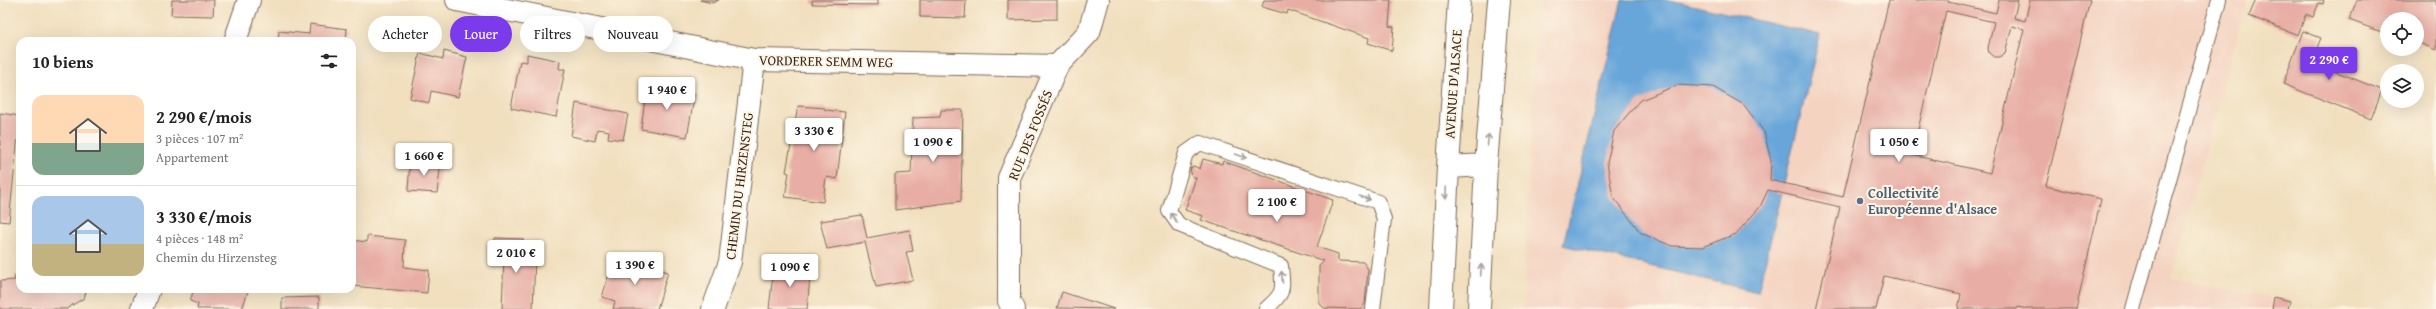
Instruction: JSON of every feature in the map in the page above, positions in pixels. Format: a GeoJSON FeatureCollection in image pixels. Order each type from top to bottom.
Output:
{"type":"FeatureCollection","features":[{"type":"Feature","properties":{"kind":"street"},"geometry":{"type":"LineString","coordinates":[[236,37],[249,0]]}},
{"type":"Feature","properties":{"kind":"street","name":"VORDERER SEMM WEG"},"geometry":{"type":"LineString","coordinates":[[457,0],[754,60],[1057,66]]}},
{"type":"Feature","properties":{"kind":"street","name":"RUE DES FOSSÉS"},"geometry":{"type":"LineString","coordinates":[[1013,309],[1009,301],[1010,178],[1057,66],[1089,32],[1098,0]]}},
{"type":"Feature","properties":{"kind":"street","name":"AVENUE D'ALSACE"},"geometry":{"type":"LineString","coordinates":[[1441,309],[1448,168],[1459,0]]}},
{"type":"Feature","properties":{"kind":"street"},"geometry":{"type":"LineString","coordinates":[[1478,309],[1486,165],[1500,0]]}},
{"type":"Feature","properties":{"kind":"street","name":"CHEMIN DU HIRZENSTEG"},"geometry":{"type":"LineString","coordinates":[[713,309],[730,262],[754,60]]}},
{"type":"Feature","properties":{"kind":"street"},"geometry":{"type":"LineString","coordinates":[[1448,168],[1486,165]]}},
{"type":"Feature","properties":{"kind":"street"},"geometry":{"type":"LineString","coordinates":[[142,309],[148,293]]}},
{"type":"Feature","properties":{"kind":"lane"},"geometry":{"type":"LineString","coordinates":[[2133,309],[2219,0]]}},
{"type":"Feature","properties":{"kind":"lane"},"geometry":{"type":"LineString","coordinates":[[1266,309],[1281,296],[1283,285],[1281,266],[1179,225],[1169,211],[1186,153],[1200,143],[1378,202],[1384,219],[1373,309]]}},
{"type":"Feature","properties":{"kind":"shaded area","name":"Collectivité Européenne d'Alsace"},"geometry":{"type":"Polygon","coordinates":[[[1540,0],[2247,0],[2171,278],[2271,298],[2269,309],[1523,309],[1534,64],[1540,0]]]}},
{"type":"Feature","properties":{"kind":"water"},"geometry":{"type":"Polygon","coordinates":[[[1622,0],[1670,0],[1820,35],[1758,292],[1563,245],[1622,0]]]}},
{"type":"Feature","properties":{"kind":"building"},"geometry":{"type":"Polygon","coordinates":[[[172,0],[214,0],[213,16],[171,15],[172,0]]]}},
{"type":"Feature","properties":{"kind":"building"},"geometry":{"type":"Polygon","coordinates":[[[700,0],[719,0],[712,3],[700,0]]]}},
{"type":"Feature","properties":{"kind":"building"},"geometry":{"type":"Polygon","coordinates":[[[812,0],[878,0],[878,5],[812,4],[812,0]]]}},
{"type":"Feature","properties":{"kind":"building"},"geometry":{"type":"Polygon","coordinates":[[[920,0],[966,0],[965,18],[920,17],[920,0]]]}},
{"type":"Feature","properties":{"kind":"building"},"geometry":{"type":"Polygon","coordinates":[[[1008,0],[1057,0],[1057,19],[1008,20],[1008,0]]]}},
{"type":"Feature","properties":{"kind":"building"},"geometry":{"type":"Polygon","coordinates":[[[1264,0],[1391,0],[1389,26],[1394,27],[1392,51],[1368,43],[1369,38],[1288,10],[1287,14],[1262,7],[1264,0]]]}},
{"type":"Feature","properties":{"kind":"building"},"geometry":{"type":"Polygon","coordinates":[[[1889,0],[1949,0],[1948,2],[1996,13],[1999,0],[2018,0],[2014,18],[2025,21],[2030,0],[2090,0],[2046,186],[2101,199],[2076,309],[2027,309],[2018,307],[2017,309],[1958,309],[1961,294],[1884,276],[1876,309],[1816,309],[1840,207],[1768,190],[1760,207],[1736,234],[1702,247],[1672,246],[1641,233],[1613,197],[1607,163],[1614,131],[1639,101],[1677,85],[1713,87],[1744,105],[1764,132],[1771,161],[1770,180],[1843,197],[1889,0]],[[1946,11],[1912,155],[1990,173],[2024,29],[2012,26],[2005,53],[2000,57],[1994,57],[1989,53],[1988,48],[1994,22],[1946,11]]]}},
{"type":"Feature","properties":{"kind":"building"},"geometry":{"type":"Polygon","coordinates":[[[2256,0],[2324,0],[2323,4],[2319,3],[2313,17],[2306,14],[2298,35],[2249,16],[2256,0]]]}},
{"type":"Feature","properties":{"kind":"building"},"geometry":{"type":"Polygon","coordinates":[[[2357,0],[2436,0],[2436,50],[2424,45],[2424,12],[2380,12],[2380,31],[2349,20],[2357,0]]]}},
{"type":"Feature","properties":{"kind":"building"},"geometry":{"type":"Polygon","coordinates":[[[310,24],[347,29],[346,37],[278,37],[279,31],[309,34],[310,24]]]}},
{"type":"Feature","properties":{"kind":"building"},"geometry":{"type":"Polygon","coordinates":[[[2303,31],[2321,38],[2311,62],[2380,89],[2380,95],[2371,119],[2283,84],[2303,31]]]}},
{"type":"Feature","properties":{"kind":"building"},"geometry":{"type":"Polygon","coordinates":[[[444,51],[467,57],[458,97],[431,91],[429,103],[410,98],[420,53],[443,59],[444,51]]]}},
{"type":"Feature","properties":{"kind":"building"},"geometry":{"type":"Polygon","coordinates":[[[527,54],[560,61],[559,69],[565,69],[556,117],[511,108],[520,61],[527,62],[527,54]]]}},
{"type":"Feature","properties":{"kind":"building"},"geometry":{"type":"Polygon","coordinates":[[[647,84],[695,93],[687,137],[641,129],[647,84]]]}},
{"type":"Feature","properties":{"kind":"building"},"geometry":{"type":"Polygon","coordinates":[[[576,103],[628,114],[623,140],[608,138],[609,131],[597,129],[595,141],[571,136],[576,103]]]}},
{"type":"Feature","properties":{"kind":"building"},"geometry":{"type":"Polygon","coordinates":[[[798,106],[825,108],[825,110],[845,112],[837,179],[826,177],[823,202],[785,197],[789,173],[786,172],[798,106]]]}},
{"type":"Feature","properties":{"kind":"building"},"geometry":{"type":"Polygon","coordinates":[[[941,110],[963,110],[961,201],[895,210],[895,174],[911,173],[913,118],[940,117],[941,110]]]}},
{"type":"Feature","properties":{"kind":"building"},"geometry":{"type":"Polygon","coordinates":[[[0,113],[16,115],[16,155],[9,222],[0,221],[0,113]]]}},
{"type":"Feature","properties":{"kind":"building"},"geometry":{"type":"Polygon","coordinates":[[[1203,159],[1222,164],[1223,161],[1333,200],[1317,247],[1338,254],[1338,261],[1363,262],[1368,269],[1365,304],[1360,309],[1324,308],[1319,303],[1319,266],[1324,261],[1201,220],[1203,216],[1185,210],[1196,178],[1192,176],[1190,169],[1194,166],[1200,169],[1203,159]]]}},
{"type":"Feature","properties":{"kind":"building"},"geometry":{"type":"Polygon","coordinates":[[[410,160],[441,163],[437,193],[408,191],[410,160]]]}},
{"type":"Feature","properties":{"kind":"building"},"geometry":{"type":"Polygon","coordinates":[[[862,215],[867,238],[909,230],[913,251],[906,252],[913,280],[876,287],[865,242],[827,249],[820,221],[862,215]]]}},
{"type":"Feature","properties":{"kind":"building"},"geometry":{"type":"Polygon","coordinates":[[[367,236],[405,240],[404,267],[429,270],[427,293],[356,286],[356,241],[367,242],[367,236]]]}},
{"type":"Feature","properties":{"kind":"building"},"geometry":{"type":"Polygon","coordinates":[[[495,238],[523,239],[522,256],[535,256],[533,309],[502,309],[504,256],[494,256],[495,238]]]}},
{"type":"Feature","properties":{"kind":"building"},"geometry":{"type":"Polygon","coordinates":[[[627,259],[668,272],[657,309],[613,309],[615,301],[602,297],[612,264],[624,268],[627,259]]]}},
{"type":"Feature","properties":{"kind":"building"},"geometry":{"type":"Polygon","coordinates":[[[783,262],[805,265],[803,278],[810,278],[807,309],[769,309],[773,274],[781,274],[783,262]]]}},
{"type":"Feature","properties":{"kind":"building"},"geometry":{"type":"Polygon","coordinates":[[[16,275],[16,293],[86,293],[84,298],[66,309],[0,309],[0,281],[15,280],[16,275]]]}},
{"type":"Feature","properties":{"kind":"building"},"geometry":{"type":"Polygon","coordinates":[[[1062,292],[1114,309],[1057,308],[1062,292]]]}},
{"type":"Feature","properties":{"kind":"building"},"geometry":{"type":"Polygon","coordinates":[[[193,293],[247,293],[242,309],[197,309],[198,304],[190,301],[193,293]]]}},
{"type":"Feature","properties":{"kind":"building"},"geometry":{"type":"Polygon","coordinates":[[[319,297],[319,309],[282,309],[282,298],[319,297]]]}},
{"type":"Feature","properties":{"kind":"building"},"geometry":{"type":"Polygon","coordinates":[[[2274,297],[2290,301],[2288,309],[2272,309],[2274,297]]]}},
{"type":"Feature","properties":{"kind":"place","name":"Collectivité Européenne d'Alsace"},"geometry":{"type":"Point","coordinates":[1860,201]}}]}
